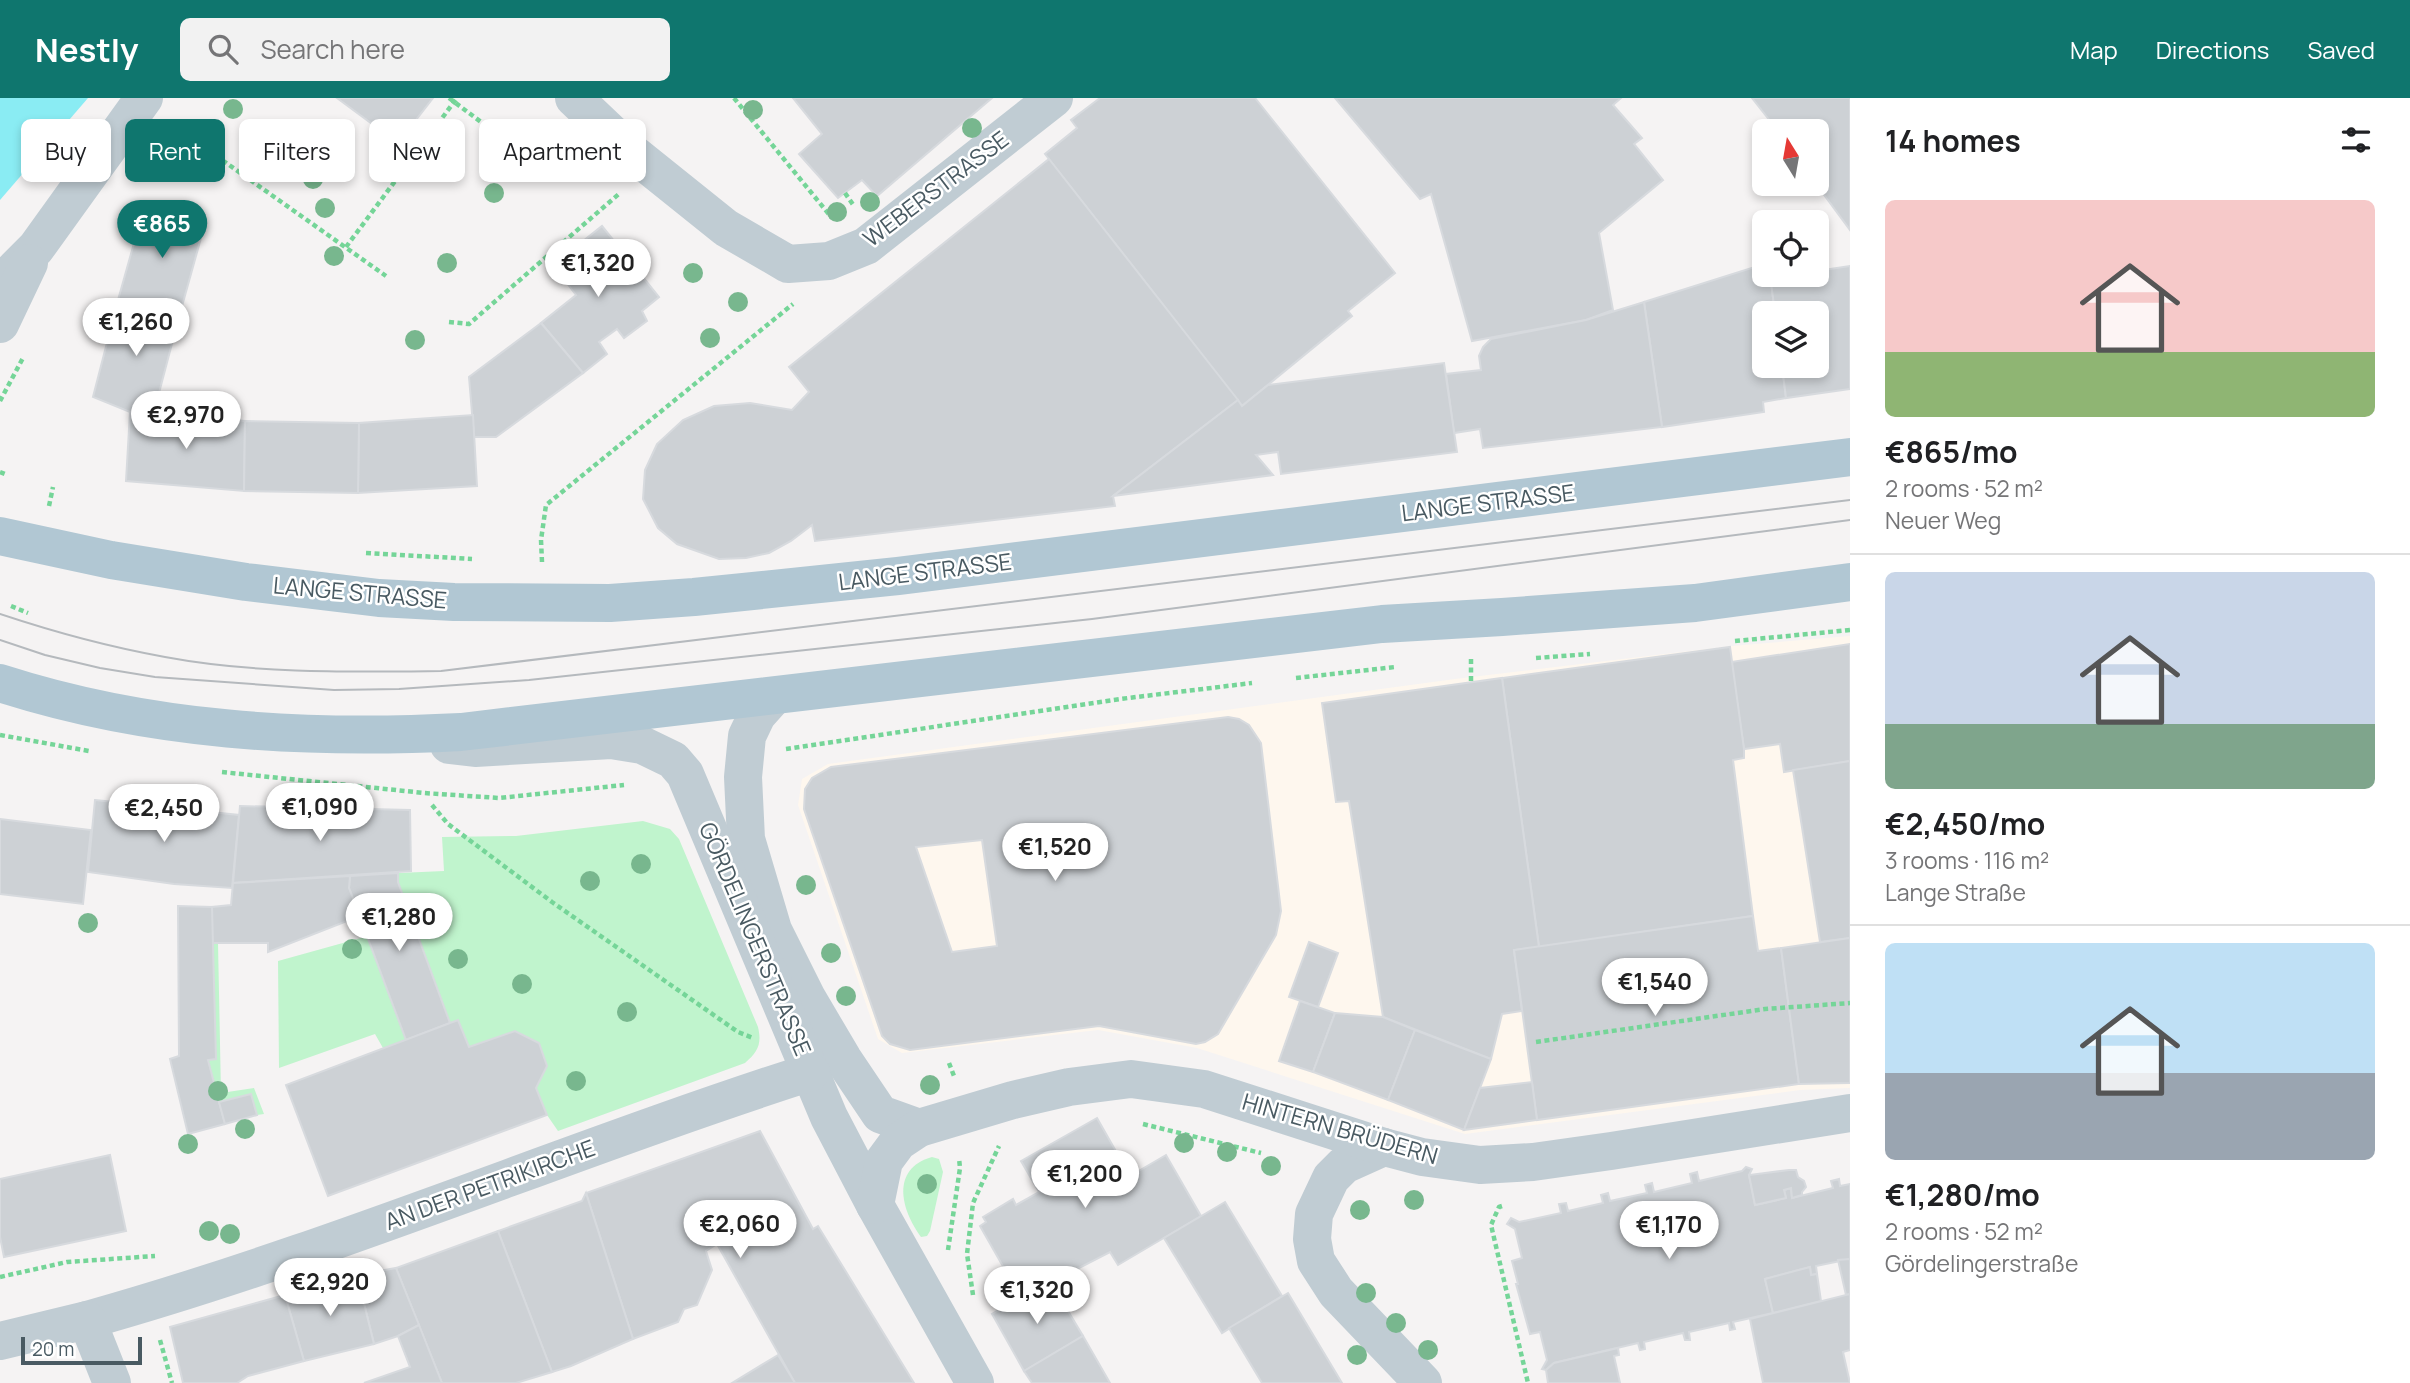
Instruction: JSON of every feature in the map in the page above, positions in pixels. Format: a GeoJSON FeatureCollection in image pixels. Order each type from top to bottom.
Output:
{"type":"FeatureCollection","features":[{"type":"Feature","properties":{"kind":"main road","name":"LANGE STRASSE"},"geometry":{"type":"LineString","coordinates":[[1,536],[111,560],[246,582],[379,598],[454,602],[610,603],[898,576],[1850,457]]}},
{"type":"Feature","properties":{"kind":"main road"},"geometry":{"type":"LineString","coordinates":[[0,683],[83,707],[227,730],[318,736],[461,732],[1382,624],[1695,603],[1850,583]]}},
{"type":"Feature","properties":{"kind":"street","name":"WEBERSTRASSE"},"geometry":{"type":"LineString","coordinates":[[574,98],[630,151],[726,228],[788,264],[829,261],[866,246],[1054,98]]}},
{"type":"Feature","properties":{"kind":"street"},"geometry":{"type":"LineString","coordinates":[[0,284],[36,248],[157,110]]}},
{"type":"Feature","properties":{"kind":"street"},"geometry":{"type":"LineString","coordinates":[[0,324],[36,248]]}},
{"type":"Feature","properties":{"kind":"street","name":"GÖRDELINGERSTRASSE"},"geometry":{"type":"LineString","coordinates":[[774,696],[757,715],[747,736],[744,757],[746,839],[773,930],[807,998],[827,1065],[828,1117],[975,1383]]}},
{"type":"Feature","properties":{"kind":"street","name":"GÖRDELINGERSTRASSE"},"geometry":{"type":"LineString","coordinates":[[379,736],[475,748],[611,740],[642,745],[673,760],[685,774],[827,1065]]}},
{"type":"Feature","properties":{"kind":"street"},"geometry":{"type":"LineString","coordinates":[[827,1065],[880,1114],[935,1124]]}},
{"type":"Feature","properties":{"kind":"street","name":"AN DER PETRIKIRCHE"},"geometry":{"type":"LineString","coordinates":[[0,1341],[171,1296],[323,1245],[827,1065]]}},
{"type":"Feature","properties":{"kind":"street","name":"HINTERN BRÜDERN"},"geometry":{"type":"LineString","coordinates":[[875,1205],[884,1161],[898,1142],[935,1124],[1013,1100],[1069,1087],[1131,1079],[1205,1089],[1384,1147],[1422,1157],[1480,1165],[1533,1162],[1850,1113]]}},
{"type":"Feature","properties":{"kind":"street"},"geometry":{"type":"LineString","coordinates":[[1384,1147],[1344,1165],[1331,1178],[1314,1214],[1312,1239],[1316,1261],[1336,1292],[1423,1383]]}},
{"type":"Feature","properties":{"kind":"street"},"geometry":{"type":"LineString","coordinates":[[87,1320],[112,1383]]}},
{"type":"Feature","properties":{"kind":"path"},"geometry":{"type":"LineString","coordinates":[[734,98],[835,222]]}},
{"type":"Feature","properties":{"kind":"path"},"geometry":{"type":"LineString","coordinates":[[346,247],[453,99],[479,120]]}},
{"type":"Feature","properties":{"kind":"path"},"geometry":{"type":"LineString","coordinates":[[157,110],[386,276]]}},
{"type":"Feature","properties":{"kind":"path"},"geometry":{"type":"LineString","coordinates":[[542,562],[541,540],[546,505],[802,297]]}},
{"type":"Feature","properties":{"kind":"path"},"geometry":{"type":"LineString","coordinates":[[48,510],[53,487]]}},
{"type":"Feature","properties":{"kind":"path"},"geometry":{"type":"LineString","coordinates":[[365,553],[476,559]]}},
{"type":"Feature","properties":{"kind":"path"},"geometry":{"type":"LineString","coordinates":[[529,561],[555,562]]}},
{"type":"Feature","properties":{"kind":"path"},"geometry":{"type":"LineString","coordinates":[[11,606],[28,613]]}},
{"type":"Feature","properties":{"kind":"path"},"geometry":{"type":"LineString","coordinates":[[1724,642],[1850,630]]}},
{"type":"Feature","properties":{"kind":"path"},"geometry":{"type":"LineString","coordinates":[[1523,658],[1603,653]]}},
{"type":"Feature","properties":{"kind":"path"},"geometry":{"type":"LineString","coordinates":[[1471,683],[1471,658],[1484,658]]}},
{"type":"Feature","properties":{"kind":"path"},"geometry":{"type":"LineString","coordinates":[[1285,679],[1402,666]]}},
{"type":"Feature","properties":{"kind":"path"},"geometry":{"type":"LineString","coordinates":[[744,757],[870,735],[1264,682]]}},
{"type":"Feature","properties":{"kind":"path"},"geometry":{"type":"LineString","coordinates":[[432,805],[448,824],[552,902],[738,1032],[764,1042]]}},
{"type":"Feature","properties":{"kind":"path"},"geometry":{"type":"LineString","coordinates":[[1536,1042],[1765,1009],[1850,1003]]}},
{"type":"Feature","properties":{"kind":"path"},"geometry":{"type":"LineString","coordinates":[[1138,1123],[1262,1153]]}},
{"type":"Feature","properties":{"kind":"path"},"geometry":{"type":"LineString","coordinates":[[935,1124],[958,1143],[960,1168],[937,1316]]}},
{"type":"Feature","properties":{"kind":"path"},"geometry":{"type":"LineString","coordinates":[[973,1298],[967,1254],[973,1203],[998,1146],[1010,1141]]}},
{"type":"Feature","properties":{"kind":"path"},"geometry":{"type":"LineString","coordinates":[[1510,1205],[1499,1207],[1491,1225],[1528,1383]]}},
{"type":"Feature","properties":{"kind":"path"},"geometry":{"type":"LineString","coordinates":[[0,1277],[67,1262],[164,1255]]}},
{"type":"Feature","properties":{"kind":"path"},"geometry":{"type":"LineString","coordinates":[[159,1336],[172,1383]]}},
{"type":"Feature","properties":{"kind":"shaded area"},"geometry":{"type":"Polygon","coordinates":[[[1850,636],[1850,1088],[1800,1090],[1465,1134],[1197,1048],[1098,1030],[902,1053],[878,1039],[798,805],[802,779],[828,764],[1455,679],[1732,646],[1850,636]]]}},
{"type":"Feature","properties":{"kind":"green space"},"geometry":{"type":"Polygon","coordinates":[[[643,821],[670,829],[679,839],[758,1027],[759,1043],[756,1051],[745,1063],[558,1131],[547,1115],[536,1088],[547,1066],[539,1043],[515,1031],[469,1047],[458,1021],[450,1023],[398,882],[399,873],[444,871],[442,837],[516,836],[643,821]]]}},
{"type":"Feature","properties":{"kind":"green space"},"geometry":{"type":"Polygon","coordinates":[[[368,936],[406,1040],[383,1048],[375,1034],[279,1068],[278,961],[368,936]]]}},
{"type":"Feature","properties":{"kind":"green space"},"geometry":{"type":"Polygon","coordinates":[[[212,943],[218,943],[221,1093],[254,1088],[264,1114],[257,1115],[251,1094],[219,1102],[208,1060],[216,1059],[212,943]]]}},
{"type":"Feature","properties":{"kind":"green space"},"geometry":{"type":"Polygon","coordinates":[[[932,1157],[939,1159],[943,1172],[930,1231],[927,1236],[921,1237],[908,1215],[903,1191],[910,1171],[932,1157]]]}},
{"type":"Feature","properties":{"kind":"water"},"geometry":{"type":"Polygon","coordinates":[[[0,98],[88,98],[70,119],[21,119],[21,176],[0,200],[0,98]]]}},
{"type":"Feature","properties":{"kind":"building"},"geometry":{"type":"Polygon","coordinates":[[[337,98],[433,98],[417,119],[369,119],[369,122],[337,98]]]}},
{"type":"Feature","properties":{"kind":"building"},"geometry":{"type":"Polygon","coordinates":[[[793,98],[992,98],[877,196],[862,180],[838,198],[799,154],[822,134],[793,98]]]}},
{"type":"Feature","properties":{"kind":"building"},"geometry":{"type":"Polygon","coordinates":[[[1100,98],[1255,98],[1395,273],[1348,311],[1352,316],[1242,406],[1045,154],[1077,128],[1071,120],[1100,98]]]}},
{"type":"Feature","properties":{"kind":"building"},"geometry":{"type":"Polygon","coordinates":[[[1335,98],[1621,98],[1613,105],[1642,138],[1634,144],[1663,180],[1599,233],[1613,310],[1586,320],[1472,341],[1431,194],[1420,199],[1335,98]]]}},
{"type":"Feature","properties":{"kind":"building"},"geometry":{"type":"Polygon","coordinates":[[[1752,98],[1850,98],[1850,230],[1825,196],[1829,196],[1829,119],[1769,119],[1752,98]]]}},
{"type":"Feature","properties":{"kind":"building"},"geometry":{"type":"Polygon","coordinates":[[[1049,159],[1238,400],[1113,496],[1115,506],[815,541],[812,525],[769,553],[746,558],[719,559],[677,544],[658,528],[643,499],[645,470],[657,444],[683,420],[714,406],[750,403],[792,410],[809,392],[789,367],[1049,159]]]}},
{"type":"Feature","properties":{"kind":"building"},"geometry":{"type":"Polygon","coordinates":[[[145,204],[206,220],[179,317],[118,300],[145,204]]]}},
{"type":"Feature","properties":{"kind":"building"},"geometry":{"type":"Polygon","coordinates":[[[602,226],[659,297],[642,311],[647,321],[624,338],[617,329],[599,342],[607,354],[583,373],[541,323],[576,295],[553,265],[602,226]]]}},
{"type":"Feature","properties":{"kind":"building"},"geometry":{"type":"Polygon","coordinates":[[[1850,266],[1850,389],[1786,398],[1784,378],[1829,378],[1829,301],[1773,301],[1772,287],[1829,287],[1829,269],[1850,266]]]}},
{"type":"Feature","properties":{"kind":"building"},"geometry":{"type":"Polygon","coordinates":[[[1752,268],[1752,287],[1772,287],[1773,301],[1752,301],[1752,378],[1784,378],[1786,398],[1763,402],[1764,412],[1662,427],[1644,302],[1752,268]]]}},
{"type":"Feature","properties":{"kind":"building"},"geometry":{"type":"Polygon","coordinates":[[[118,300],[179,317],[154,412],[130,412],[93,397],[118,300]]]}},
{"type":"Feature","properties":{"kind":"building"},"geometry":{"type":"Polygon","coordinates":[[[1644,302],[1662,427],[1483,448],[1480,429],[1454,433],[1446,374],[1481,370],[1479,356],[1491,339],[1586,320],[1644,302]]]}},
{"type":"Feature","properties":{"kind":"building"},"geometry":{"type":"Polygon","coordinates":[[[541,323],[583,373],[496,437],[474,437],[469,377],[541,323]]]}},
{"type":"Feature","properties":{"kind":"building"},"geometry":{"type":"Polygon","coordinates":[[[1444,363],[1457,452],[1281,474],[1278,452],[1256,455],[1273,475],[1113,496],[1238,400],[1242,406],[1268,385],[1444,363]]]}},
{"type":"Feature","properties":{"kind":"building"},"geometry":{"type":"Polygon","coordinates":[[[130,412],[245,421],[244,491],[126,481],[130,412]]]}},
{"type":"Feature","properties":{"kind":"building"},"geometry":{"type":"Polygon","coordinates":[[[473,415],[477,486],[358,493],[359,423],[473,415]]]}},
{"type":"Feature","properties":{"kind":"building"},"geometry":{"type":"Polygon","coordinates":[[[245,421],[359,423],[358,493],[244,491],[245,421]]]}},
{"type":"Feature","properties":{"kind":"building"},"geometry":{"type":"Polygon","coordinates":[[[1850,644],[1850,761],[1784,772],[1780,744],[1744,749],[1731,662],[1850,644]]]}},
{"type":"Feature","properties":{"kind":"building"},"geometry":{"type":"Polygon","coordinates":[[[1730,647],[1744,749],[1744,758],[1733,760],[1753,916],[1539,947],[1502,678],[1730,647]]]}},
{"type":"Feature","properties":{"kind":"building"},"geometry":{"type":"Polygon","coordinates":[[[1502,678],[1539,947],[1514,950],[1522,1011],[1502,1014],[1491,1059],[1383,1017],[1349,801],[1336,802],[1322,703],[1502,678]]]}},
{"type":"Feature","properties":{"kind":"building"},"geometry":{"type":"Polygon","coordinates":[[[1228,717],[1239,719],[1249,725],[1261,743],[1281,911],[1276,935],[1218,1034],[1205,1042],[1196,1044],[1099,1026],[910,1050],[890,1044],[882,1036],[804,809],[805,789],[812,778],[831,767],[1228,717]],[[982,840],[916,847],[952,952],[997,946],[982,840]]]}},
{"type":"Feature","properties":{"kind":"building"},"geometry":{"type":"Polygon","coordinates":[[[1850,761],[1850,938],[1820,942],[1793,770],[1850,761]]]}},
{"type":"Feature","properties":{"kind":"building"},"geometry":{"type":"Polygon","coordinates":[[[95,800],[239,815],[232,888],[174,884],[88,872],[95,800]]]}},
{"type":"Feature","properties":{"kind":"building"},"geometry":{"type":"Polygon","coordinates":[[[240,806],[410,810],[411,871],[233,883],[240,806]]]}},
{"type":"Feature","properties":{"kind":"building"},"geometry":{"type":"Polygon","coordinates":[[[0,819],[91,830],[83,904],[0,894],[0,819]]]}},
{"type":"Feature","properties":{"kind":"building"},"geometry":{"type":"Polygon","coordinates":[[[398,873],[398,882],[450,1023],[406,1040],[349,888],[350,876],[398,873]]]}},
{"type":"Feature","properties":{"kind":"building"},"geometry":{"type":"Polygon","coordinates":[[[350,876],[349,888],[360,916],[268,952],[268,943],[212,943],[212,907],[231,905],[233,883],[350,876]]]}},
{"type":"Feature","properties":{"kind":"building"},"geometry":{"type":"Polygon","coordinates":[[[178,906],[212,907],[216,1059],[208,1060],[225,1124],[188,1134],[170,1059],[179,1056],[178,906]]]}},
{"type":"Feature","properties":{"kind":"building"},"geometry":{"type":"Polygon","coordinates":[[[1753,916],[1758,951],[1781,948],[1799,1084],[1537,1120],[1514,950],[1753,916]]]}},
{"type":"Feature","properties":{"kind":"building"},"geometry":{"type":"Polygon","coordinates":[[[1850,938],[1850,1083],[1799,1084],[1781,948],[1850,938]]]}},
{"type":"Feature","properties":{"kind":"building"},"geometry":{"type":"Polygon","coordinates":[[[1309,942],[1338,953],[1318,1007],[1289,997],[1309,942]]]}},
{"type":"Feature","properties":{"kind":"building"},"geometry":{"type":"Polygon","coordinates":[[[1300,1001],[1335,1013],[1313,1072],[1279,1061],[1300,1001]]]}},
{"type":"Feature","properties":{"kind":"building"},"geometry":{"type":"Polygon","coordinates":[[[1335,1013],[1383,1017],[1415,1030],[1388,1100],[1313,1072],[1335,1013]]]}},
{"type":"Feature","properties":{"kind":"building"},"geometry":{"type":"Polygon","coordinates":[[[458,1020],[469,1047],[515,1031],[539,1043],[547,1066],[536,1088],[547,1115],[328,1196],[286,1085],[458,1020]]]}},
{"type":"Feature","properties":{"kind":"building"},"geometry":{"type":"Polygon","coordinates":[[[1415,1030],[1491,1059],[1464,1130],[1388,1100],[1415,1030]]]}},
{"type":"Feature","properties":{"kind":"building"},"geometry":{"type":"Polygon","coordinates":[[[1532,1082],[1537,1120],[1464,1130],[1480,1088],[1532,1082]]]}},
{"type":"Feature","properties":{"kind":"building"},"geometry":{"type":"Polygon","coordinates":[[[251,1094],[257,1115],[225,1124],[219,1102],[251,1094]]]}},
{"type":"Feature","properties":{"kind":"building"},"geometry":{"type":"Polygon","coordinates":[[[1097,1118],[1130,1176],[1166,1155],[1201,1216],[1118,1265],[1110,1252],[1021,1298],[980,1226],[986,1222],[983,1217],[1013,1199],[1016,1205],[1039,1192],[1021,1161],[1097,1118]]]}},
{"type":"Feature","properties":{"kind":"building"},"geometry":{"type":"Polygon","coordinates":[[[760,1131],[813,1229],[818,1226],[914,1383],[795,1383],[717,1244],[706,1251],[712,1270],[697,1305],[684,1309],[678,1322],[633,1339],[586,1193],[760,1131]]]}},
{"type":"Feature","properties":{"kind":"building"},"geometry":{"type":"Polygon","coordinates":[[[110,1155],[126,1231],[4,1257],[0,1237],[0,1179],[110,1155]]]}},
{"type":"Feature","properties":{"kind":"building"},"geometry":{"type":"Polygon","coordinates":[[[1746,1167],[1752,1169],[1749,1175],[1755,1205],[1786,1198],[1784,1190],[1791,1188],[1792,1198],[1833,1188],[1831,1181],[1839,1179],[1840,1186],[1850,1184],[1850,1259],[1816,1266],[1817,1274],[1811,1275],[1810,1267],[1765,1279],[1773,1313],[1733,1322],[1735,1329],[1730,1330],[1729,1323],[1689,1332],[1690,1340],[1685,1340],[1683,1333],[1644,1342],[1645,1349],[1640,1350],[1638,1343],[1554,1363],[1546,1370],[1542,1369],[1547,1360],[1540,1332],[1530,1334],[1516,1284],[1512,1261],[1522,1258],[1515,1229],[1507,1224],[1511,1218],[1519,1222],[1561,1213],[1559,1204],[1566,1203],[1568,1211],[1603,1203],[1601,1195],[1608,1193],[1610,1201],[1647,1193],[1645,1185],[1652,1183],[1654,1192],[1692,1183],[1690,1174],[1697,1172],[1699,1181],[1742,1171],[1746,1167]]]}},
{"type":"Feature","properties":{"kind":"building"},"geometry":{"type":"Polygon","coordinates":[[[1796,1170],[1798,1177],[1804,1181],[1806,1187],[1802,1195],[1792,1198],[1791,1188],[1784,1190],[1786,1198],[1755,1205],[1749,1175],[1796,1170]]]}},
{"type":"Feature","properties":{"kind":"building"},"geometry":{"type":"Polygon","coordinates":[[[586,1193],[633,1339],[552,1372],[498,1231],[582,1201],[586,1193]]]}},
{"type":"Feature","properties":{"kind":"building"},"geometry":{"type":"Polygon","coordinates":[[[1225,1202],[1282,1296],[1222,1333],[1164,1238],[1225,1202]]]}},
{"type":"Feature","properties":{"kind":"building"},"geometry":{"type":"Polygon","coordinates":[[[498,1231],[552,1372],[516,1383],[442,1383],[396,1268],[498,1231]]]}},
{"type":"Feature","properties":{"kind":"building"},"geometry":{"type":"Polygon","coordinates":[[[1850,1259],[1850,1294],[1846,1295],[1838,1260],[1850,1259]]]}},
{"type":"Feature","properties":{"kind":"building"},"geometry":{"type":"Polygon","coordinates":[[[1810,1267],[1811,1275],[1817,1274],[1821,1301],[1773,1313],[1765,1279],[1810,1267]]]}},
{"type":"Feature","properties":{"kind":"building"},"geometry":{"type":"Polygon","coordinates":[[[396,1268],[419,1325],[374,1344],[357,1275],[396,1268]]]}},
{"type":"Feature","properties":{"kind":"building"},"geometry":{"type":"Polygon","coordinates":[[[357,1275],[374,1344],[304,1361],[285,1295],[357,1275]]]}},
{"type":"Feature","properties":{"kind":"building"},"geometry":{"type":"Polygon","coordinates":[[[1050,1281],[1083,1336],[1024,1371],[992,1314],[1050,1281]]]}},
{"type":"Feature","properties":{"kind":"building"},"geometry":{"type":"Polygon","coordinates":[[[1288,1293],[1342,1383],[1262,1383],[1229,1328],[1288,1293]]]}},
{"type":"Feature","properties":{"kind":"building"},"geometry":{"type":"Polygon","coordinates":[[[1850,1294],[1850,1350],[1843,1352],[1850,1383],[1763,1383],[1750,1319],[1850,1294]]]}},
{"type":"Feature","properties":{"kind":"building"},"geometry":{"type":"Polygon","coordinates":[[[285,1295],[304,1361],[248,1376],[237,1383],[183,1383],[170,1327],[285,1295]]]}},
{"type":"Feature","properties":{"kind":"building"},"geometry":{"type":"Polygon","coordinates":[[[419,1325],[442,1383],[364,1383],[410,1367],[398,1336],[419,1325]]]}},
{"type":"Feature","properties":{"kind":"building"},"geometry":{"type":"Polygon","coordinates":[[[1083,1336],[1110,1383],[1032,1383],[1024,1371],[1083,1336]]]}},
{"type":"Feature","properties":{"kind":"building"},"geometry":{"type":"Polygon","coordinates":[[[1618,1348],[1619,1355],[1614,1356],[1620,1383],[1548,1383],[1546,1370],[1554,1363],[1618,1348]]]}},
{"type":"Feature","properties":{"kind":"building"},"geometry":{"type":"Polygon","coordinates":[[[778,1355],[795,1383],[732,1383],[778,1355]]]}},
{"type":"Feature","properties":{"kind":"tram line"},"geometry":{"type":"LineString","coordinates":[[0,614],[102,644],[199,663],[303,671],[441,671],[1850,500]]}},
{"type":"Feature","properties":{"kind":"tram line"},"geometry":{"type":"LineString","coordinates":[[0,640],[45,655],[155,677],[334,690],[399,689],[529,680],[1092,619],[1850,520]]}}]}
